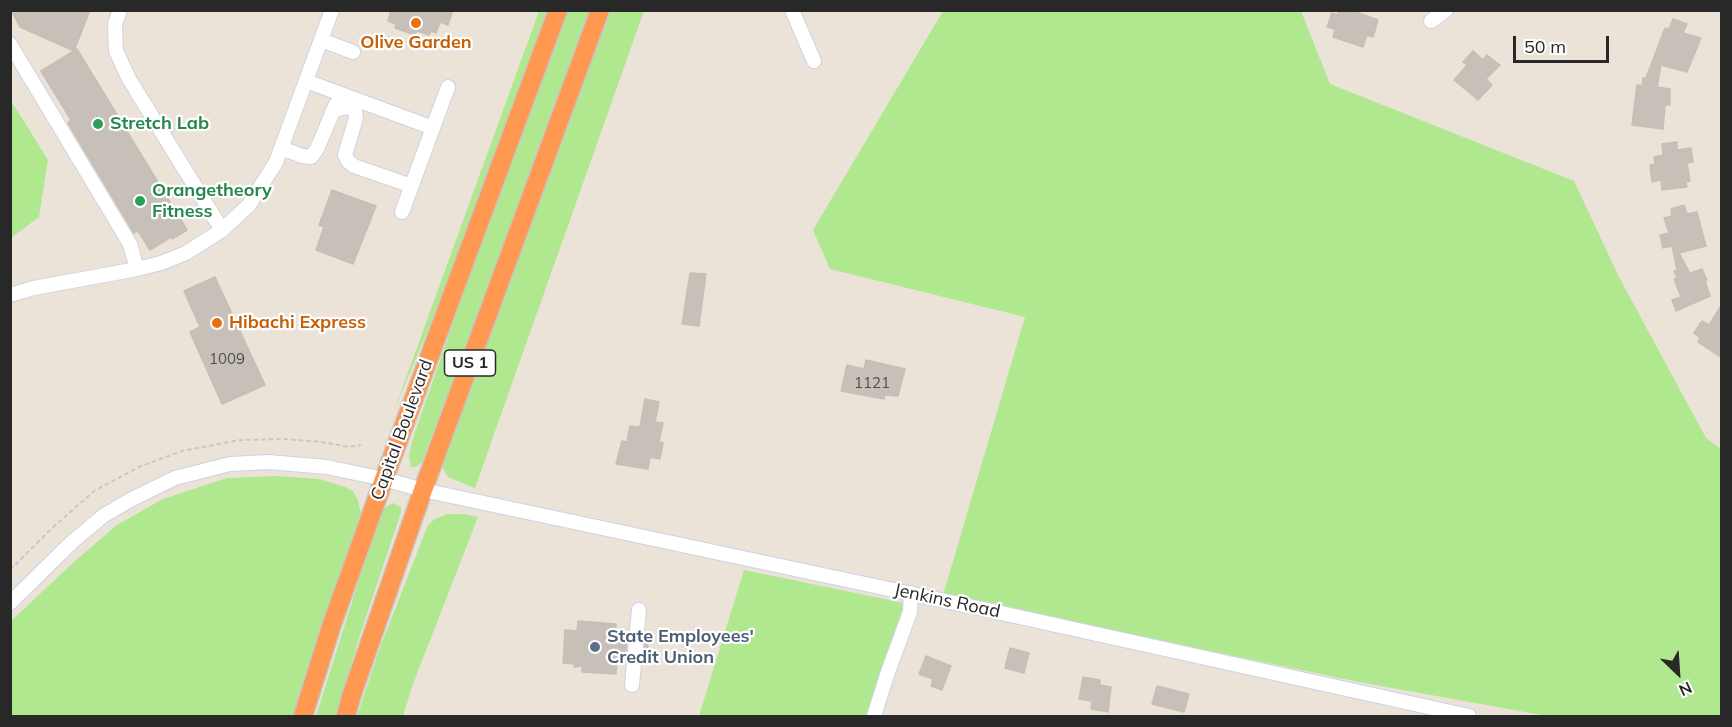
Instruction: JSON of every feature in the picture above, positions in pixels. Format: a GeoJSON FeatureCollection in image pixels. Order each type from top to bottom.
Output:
{"type":"FeatureCollection","features":[{"type":"Feature","properties":{"kind":"highway","name":"Capital Boulevard"},"geometry":{"type":"LineString","coordinates":[[303,717],[332,624],[384,479],[558,10]]}},
{"type":"Feature","properties":{"kind":"highway","name":"US 1"},"geometry":{"type":"LineString","coordinates":[[346,717],[423,490],[600,10]]}},
{"type":"Feature","properties":{"kind":"street"},"geometry":{"type":"LineString","coordinates":[[120,10],[115,24],[116,51],[129,79],[222,230]]}},
{"type":"Feature","properties":{"kind":"street"},"geometry":{"type":"LineString","coordinates":[[10,295],[161,262],[186,253],[222,230],[249,205],[267,177],[281,148],[332,10]]}},
{"type":"Feature","properties":{"kind":"street"},"geometry":{"type":"LineString","coordinates":[[792,10],[814,61]]}},
{"type":"Feature","properties":{"kind":"street"},"geometry":{"type":"LineString","coordinates":[[1431,21],[1446,10]]}},
{"type":"Feature","properties":{"kind":"street"},"geometry":{"type":"LineString","coordinates":[[321,40],[353,52]]}},
{"type":"Feature","properties":{"kind":"street"},"geometry":{"type":"LineString","coordinates":[[10,44],[130,244],[137,269]]}},
{"type":"Feature","properties":{"kind":"street"},"geometry":{"type":"LineString","coordinates":[[306,81],[433,128]]}},
{"type":"Feature","properties":{"kind":"street"},"geometry":{"type":"LineString","coordinates":[[402,212],[448,87]]}},
{"type":"Feature","properties":{"kind":"street"},"geometry":{"type":"LineString","coordinates":[[281,148],[311,157],[317,149],[340,93]]}},
{"type":"Feature","properties":{"kind":"street"},"geometry":{"type":"LineString","coordinates":[[332,112],[350,107],[355,111],[356,118],[345,155],[348,161],[412,186]]}},
{"type":"Feature","properties":{"kind":"street","name":"Jenkins Road"},"geometry":{"type":"LineString","coordinates":[[10,603],[71,543],[104,516],[130,500],[175,478],[230,464],[268,462],[327,467],[384,479],[423,490],[911,593],[1469,717]]}},
{"type":"Feature","properties":{"kind":"street"},"geometry":{"type":"LineString","coordinates":[[874,717],[910,612],[911,593]]}},
{"type":"Feature","properties":{"kind":"street"},"geometry":{"type":"LineString","coordinates":[[632,685],[639,610]]}},
{"type":"Feature","properties":{"kind":"green space"},"geometry":{"type":"Polygon","coordinates":[[[539,11],[548,11],[455,265],[394,411],[539,11]]]}},
{"type":"Feature","properties":{"kind":"green space"},"geometry":{"type":"Polygon","coordinates":[[[566,11],[592,11],[422,462],[416,467],[411,467],[409,455],[413,438],[502,183],[566,11]]]}},
{"type":"Feature","properties":{"kind":"green space"},"geometry":{"type":"Polygon","coordinates":[[[611,11],[644,11],[475,488],[448,477],[442,467],[442,461],[562,136],[611,11]]]}},
{"type":"Feature","properties":{"kind":"green space"},"geometry":{"type":"Polygon","coordinates":[[[943,11],[1301,11],[1330,84],[1574,181],[1619,277],[1706,438],[1721,449],[1721,716],[1547,716],[1359,682],[943,595],[1025,317],[830,269],[813,230],[943,11]]]}},
{"type":"Feature","properties":{"kind":"green space"},"geometry":{"type":"Polygon","coordinates":[[[10,99],[48,160],[39,217],[11,238],[10,99]]]}},
{"type":"Feature","properties":{"kind":"green space"},"geometry":{"type":"Polygon","coordinates":[[[277,476],[319,479],[345,487],[353,491],[358,500],[361,515],[358,530],[294,716],[11,716],[11,621],[76,560],[117,525],[163,499],[227,478],[277,476]]]}},
{"type":"Feature","properties":{"kind":"green space"},"geometry":{"type":"Polygon","coordinates":[[[393,503],[401,507],[401,513],[359,638],[336,716],[316,716],[380,513],[393,503]]]}},
{"type":"Feature","properties":{"kind":"green space"},"geometry":{"type":"Polygon","coordinates":[[[447,514],[478,517],[413,684],[403,716],[357,716],[379,650],[428,525],[447,514]]]}},
{"type":"Feature","properties":{"kind":"green space"},"geometry":{"type":"Polygon","coordinates":[[[744,570],[904,603],[873,716],[699,716],[744,570]]]}},
{"type":"Feature","properties":{"kind":"building"},"geometry":{"type":"Polygon","coordinates":[[[11,10],[90,10],[74,51],[20,27],[11,10]]]}},
{"type":"Feature","properties":{"kind":"building","name":"Olive Garden"},"geometry":{"type":"Polygon","coordinates":[[[391,10],[453,10],[448,25],[440,22],[436,33],[431,31],[429,35],[417,31],[415,35],[395,28],[396,24],[388,21],[391,10]]]}},
{"type":"Feature","properties":{"kind":"building"},"geometry":{"type":"Polygon","coordinates":[[[1339,10],[1350,10],[1378,20],[1373,37],[1367,35],[1363,47],[1333,37],[1335,29],[1327,27],[1332,13],[1337,15],[1339,10]]]}},
{"type":"Feature","properties":{"kind":"building"},"geometry":{"type":"Polygon","coordinates":[[[1673,19],[1687,24],[1683,33],[1701,38],[1687,72],[1661,65],[1657,87],[1670,89],[1670,105],[1665,105],[1663,129],[1632,125],[1637,85],[1642,86],[1643,78],[1646,78],[1665,28],[1669,29],[1673,19]]]}},
{"type":"Feature","properties":{"kind":"building"},"geometry":{"type":"Polygon","coordinates":[[[77,49],[187,230],[150,250],[138,231],[134,233],[68,123],[71,120],[41,71],[77,49]]]}},
{"type":"Feature","properties":{"kind":"building"},"geometry":{"type":"Polygon","coordinates":[[[1473,51],[1483,60],[1487,55],[1500,65],[1486,79],[1492,85],[1478,100],[1454,80],[1467,65],[1463,62],[1473,51]]]}},
{"type":"Feature","properties":{"kind":"building"},"geometry":{"type":"Polygon","coordinates":[[[1677,142],[1677,150],[1691,148],[1693,162],[1687,163],[1690,181],[1686,182],[1687,187],[1662,190],[1661,180],[1652,182],[1650,165],[1655,164],[1654,157],[1663,155],[1662,144],[1677,142]]]}},
{"type":"Feature","properties":{"kind":"building"},"geometry":{"type":"Polygon","coordinates":[[[332,190],[376,206],[353,264],[316,250],[324,227],[319,225],[332,190]]]}},
{"type":"Feature","properties":{"kind":"building"},"geometry":{"type":"Polygon","coordinates":[[[1684,205],[1687,214],[1697,212],[1706,246],[1679,253],[1690,273],[1702,269],[1710,296],[1676,311],[1672,300],[1681,297],[1674,279],[1677,278],[1674,271],[1677,270],[1672,246],[1663,248],[1660,235],[1669,233],[1664,218],[1672,216],[1671,209],[1684,205]]]}},
{"type":"Feature","properties":{"kind":"building"},"geometry":{"type":"Polygon","coordinates":[[[690,273],[706,274],[699,326],[682,324],[690,273]]]}},
{"type":"Feature","properties":{"kind":"building"},"geometry":{"type":"Polygon","coordinates":[[[215,277],[265,385],[222,404],[190,332],[200,327],[184,291],[215,277]]]}},
{"type":"Feature","properties":{"kind":"building"},"geometry":{"type":"Polygon","coordinates":[[[1722,304],[1722,358],[1698,342],[1700,338],[1694,333],[1702,321],[1709,325],[1722,304]]]}},
{"type":"Feature","properties":{"kind":"building"},"geometry":{"type":"Polygon","coordinates":[[[866,360],[905,369],[898,396],[885,395],[884,399],[841,391],[847,365],[864,369],[866,360]]]}},
{"type":"Feature","properties":{"kind":"building"},"geometry":{"type":"Polygon","coordinates":[[[645,399],[659,402],[655,422],[663,423],[659,442],[663,443],[660,459],[650,457],[648,469],[616,464],[622,441],[627,442],[630,426],[640,427],[645,399]]]}},
{"type":"Feature","properties":{"kind":"building"},"geometry":{"type":"Polygon","coordinates":[[[578,621],[616,624],[615,638],[627,639],[625,662],[617,661],[616,674],[582,672],[582,666],[574,667],[574,664],[563,663],[565,630],[577,631],[578,621]]]}},
{"type":"Feature","properties":{"kind":"building"},"geometry":{"type":"Polygon","coordinates":[[[645,640],[648,640],[647,663],[643,663],[645,640]]]}},
{"type":"Feature","properties":{"kind":"building"},"geometry":{"type":"Polygon","coordinates":[[[1010,648],[1029,653],[1024,673],[1005,668],[1010,648]]]}},
{"type":"Feature","properties":{"kind":"building"},"geometry":{"type":"Polygon","coordinates":[[[926,656],[951,666],[942,690],[931,686],[933,679],[919,674],[926,656]]]}},
{"type":"Feature","properties":{"kind":"building"},"geometry":{"type":"Polygon","coordinates":[[[1083,677],[1100,680],[1100,685],[1111,687],[1108,712],[1091,709],[1092,701],[1079,699],[1083,677]]]}},
{"type":"Feature","properties":{"kind":"building"},"geometry":{"type":"Polygon","coordinates":[[[1157,686],[1189,694],[1184,712],[1152,704],[1157,686]]]}},
{"type":"Feature","properties":{"kind":"place","name":"Olive Garden"},"geometry":{"type":"Point","coordinates":[416,23]}},
{"type":"Feature","properties":{"kind":"place","name":"Stretch Lab"},"geometry":{"type":"Point","coordinates":[98,124]}},
{"type":"Feature","properties":{"kind":"place","name":"Orangetheory Fitness"},"geometry":{"type":"Point","coordinates":[140,201]}},
{"type":"Feature","properties":{"kind":"place","name":"Hibachi Express"},"geometry":{"type":"Point","coordinates":[217,323]}},
{"type":"Feature","properties":{"kind":"place","name":"State Employees' Credit Union"},"geometry":{"type":"Point","coordinates":[595,647]}}]}
